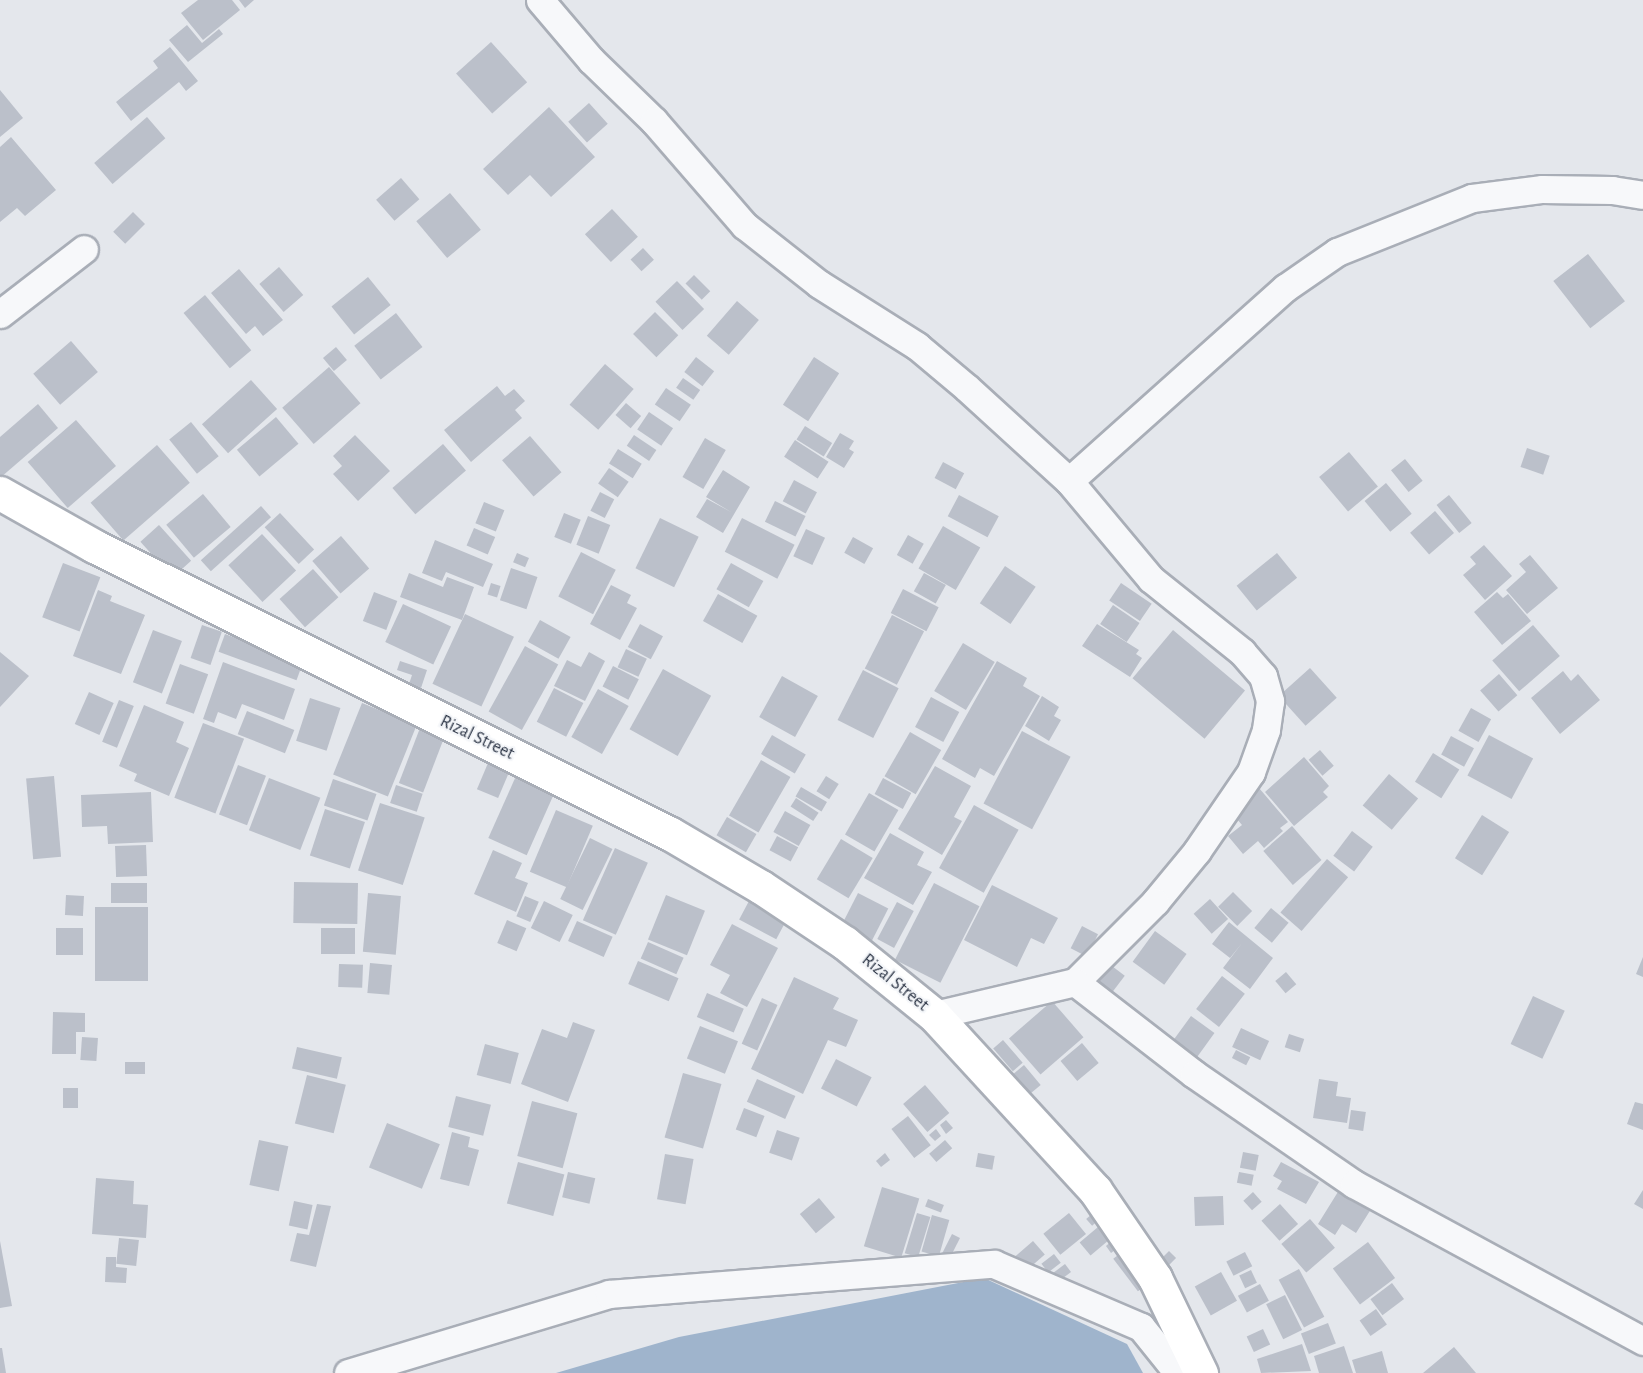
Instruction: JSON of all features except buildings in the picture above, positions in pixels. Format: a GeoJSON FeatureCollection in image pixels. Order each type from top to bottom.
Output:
{"type":"FeatureCollection","features":[{"type":"Feature","properties":{"kind":"street"},"geometry":{"type":"LineString","coordinates":[[540,0],[591,60],[654,121],[744,225],[819,284],[917,346],[1069,481],[1151,579],[1242,652],[1263,676],[1270,701],[1266,730],[1251,772],[1203,842],[1155,902],[1075,982],[934,1015]]}},
{"type":"Feature","properties":{"kind":"street"},"geometry":{"type":"LineString","coordinates":[[1069,481],[1285,288],[1337,252],[1472,198],[1542,189],[1612,190],[1643,195]]}},
{"type":"Feature","properties":{"kind":"street"},"geometry":{"type":"LineString","coordinates":[[0,314],[84,249]]}},
{"type":"Feature","properties":{"kind":"street","name":"Rizal Street"},"geometry":{"type":"LineString","coordinates":[[0,493],[93,546],[669,833],[761,887],[845,943],[934,1015],[1095,1190],[1155,1278],[1201,1373]]}},
{"type":"Feature","properties":{"kind":"street"},"geometry":{"type":"LineString","coordinates":[[1075,982],[1194,1074],[1354,1184],[1643,1341]]}},
{"type":"Feature","properties":{"kind":"street"},"geometry":{"type":"LineString","coordinates":[[348,1373],[609,1294],[994,1264],[1141,1327],[1178,1373]]}},
{"type":"Feature","properties":{"kind":"water"},"geometry":{"type":"Polygon","coordinates":[[[984,1278],[1127,1344],[1143,1373],[556,1373],[679,1337],[984,1278]]]}}]}
